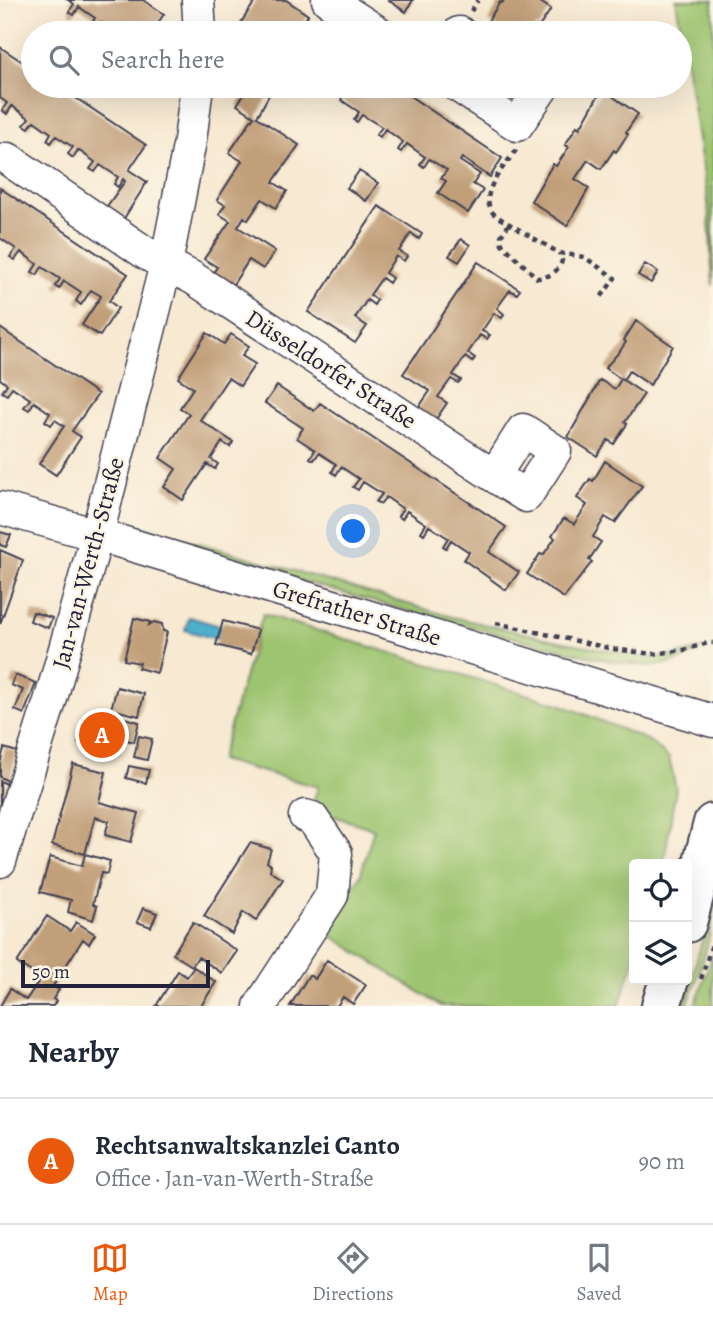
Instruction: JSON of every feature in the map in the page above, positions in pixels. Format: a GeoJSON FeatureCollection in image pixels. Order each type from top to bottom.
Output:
{"type":"FeatureCollection","features":[{"type":"Feature","properties":{"kind":"main road"},"geometry":{"type":"LineString","coordinates":[[687,922],[713,823]]}},
{"type":"Feature","properties":{"kind":"main road"},"geometry":{"type":"LineString","coordinates":[[661,1006],[682,985]]}},
{"type":"Feature","properties":{"kind":"street"},"geometry":{"type":"LineString","coordinates":[[198,0],[199,21]]}},
{"type":"Feature","properties":{"kind":"street"},"geometry":{"type":"LineString","coordinates":[[328,0],[360,21]]}},
{"type":"Feature","properties":{"kind":"street","name":"Jan-van-Werth-Straße"},"geometry":{"type":"LineString","coordinates":[[0,861],[52,695],[97,535],[166,264],[190,141],[195,98]]}},
{"type":"Feature","properties":{"kind":"street"},"geometry":{"type":"LineString","coordinates":[[476,98],[517,125],[535,98]]}},
{"type":"Feature","properties":{"kind":"street"},"geometry":{"type":"LineString","coordinates":[[8,159],[147,254],[166,264]]}},
{"type":"Feature","properties":{"kind":"street","name":"Düsseldorfer Straße"},"geometry":{"type":"LineString","coordinates":[[166,264],[193,278],[494,476]]}},
{"type":"Feature","properties":{"kind":"street","name":"Grefrather Straße"},"geometry":{"type":"LineString","coordinates":[[0,509],[97,535],[713,721]]}},
{"type":"Feature","properties":{"kind":"street"},"geometry":{"type":"LineString","coordinates":[[260,1006],[332,895],[336,853],[312,818],[305,816]]}},
{"type":"Feature","properties":{"kind":"path"},"geometry":{"type":"LineString","coordinates":[[517,125],[520,143],[486,198],[492,212],[559,253],[584,257],[615,278],[599,300]]}},
{"type":"Feature","properties":{"kind":"path"},"geometry":{"type":"LineString","coordinates":[[509,224],[501,236],[502,244],[537,278],[556,271],[562,260],[559,253]]}},
{"type":"Feature","properties":{"kind":"path"},"geometry":{"type":"LineString","coordinates":[[494,623],[613,649],[653,654],[713,643]]}},
{"type":"Feature","properties":{"kind":"path"},"geometry":{"type":"LineString","coordinates":[[692,971],[713,940]]}},
{"type":"Feature","properties":{"kind":"green space"},"geometry":{"type":"Polygon","coordinates":[[[676,0],[713,0],[713,286],[708,201],[692,98],[692,21],[679,21],[676,0]]]}},
{"type":"Feature","properties":{"kind":"green space"},"geometry":{"type":"Polygon","coordinates":[[[144,527],[452,617],[564,642],[647,657],[667,657],[701,649],[680,660],[649,666],[594,657],[327,589],[141,534],[144,527]]]}},
{"type":"Feature","properties":{"kind":"green space"},"geometry":{"type":"Polygon","coordinates":[[[263,614],[562,705],[648,740],[669,758],[676,788],[665,859],[629,859],[629,976],[619,1006],[441,1006],[324,931],[360,876],[374,829],[311,809],[318,787],[220,760],[263,614]]]}},
{"type":"Feature","properties":{"kind":"green space"},"geometry":{"type":"Polygon","coordinates":[[[713,904],[711,930],[704,955],[687,1006],[683,1006],[689,985],[692,985],[692,975],[713,904]]]}},
{"type":"Feature","properties":{"kind":"green space"},"geometry":{"type":"Polygon","coordinates":[[[713,954],[713,1006],[695,1006],[713,954]]]}},
{"type":"Feature","properties":{"kind":"water"},"geometry":{"type":"Polygon","coordinates":[[[189,617],[220,626],[216,639],[185,630],[189,617]]]}},
{"type":"Feature","properties":{"kind":"building"},"geometry":{"type":"Polygon","coordinates":[[[68,0],[143,0],[164,14],[159,21],[93,21],[95,18],[79,7],[74,15],[69,12],[74,4],[68,0]]]}},
{"type":"Feature","properties":{"kind":"building"},"geometry":{"type":"Polygon","coordinates":[[[256,0],[286,0],[308,15],[304,21],[242,21],[256,0]]]}},
{"type":"Feature","properties":{"kind":"building"},"geometry":{"type":"Polygon","coordinates":[[[388,0],[413,0],[406,12],[388,0]]]}},
{"type":"Feature","properties":{"kind":"building"},"geometry":{"type":"Polygon","coordinates":[[[504,0],[537,0],[551,9],[543,21],[488,21],[500,2],[504,0]]]}},
{"type":"Feature","properties":{"kind":"building"},"geometry":{"type":"Polygon","coordinates":[[[0,47],[21,61],[21,98],[76,98],[146,145],[129,170],[147,182],[123,220],[105,209],[125,181],[123,179],[118,187],[114,184],[118,177],[100,165],[95,172],[90,169],[95,162],[78,150],[73,158],[68,154],[73,147],[56,136],[51,143],[47,140],[51,133],[34,121],[29,128],[24,125],[29,118],[12,106],[7,114],[2,110],[7,103],[0,98],[0,47]]]}},
{"type":"Feature","properties":{"kind":"building"},"geometry":{"type":"Polygon","coordinates":[[[241,98],[267,98],[257,117],[299,145],[273,182],[287,191],[276,208],[262,199],[248,220],[244,217],[238,227],[275,251],[263,269],[249,260],[230,289],[211,276],[217,267],[204,259],[230,221],[219,214],[225,205],[217,200],[242,161],[229,153],[254,116],[237,105],[241,98]]]}},
{"type":"Feature","properties":{"kind":"building"},"geometry":{"type":"Polygon","coordinates":[[[413,98],[502,158],[490,177],[462,158],[460,161],[480,174],[473,184],[483,190],[468,213],[438,193],[446,181],[441,178],[447,170],[429,159],[424,167],[420,164],[425,157],[407,144],[401,152],[398,150],[403,142],[385,129],[380,137],[376,135],[382,127],[362,115],[357,122],[354,120],[359,112],[341,100],[413,98]]]}},
{"type":"Feature","properties":{"kind":"building"},"geometry":{"type":"Polygon","coordinates":[[[597,98],[615,98],[638,114],[616,152],[614,150],[601,169],[588,160],[575,179],[589,188],[567,226],[531,201],[553,164],[556,166],[569,147],[565,145],[577,126],[580,128],[597,98]]]}},
{"type":"Feature","properties":{"kind":"building"},"geometry":{"type":"Polygon","coordinates":[[[359,171],[378,183],[366,201],[347,188],[359,171]]]}},
{"type":"Feature","properties":{"kind":"building"},"geometry":{"type":"Polygon","coordinates":[[[0,188],[128,274],[109,301],[118,308],[100,336],[82,325],[101,296],[91,290],[81,305],[76,301],[81,292],[64,281],[59,289],[55,286],[60,279],[42,267],[37,275],[32,272],[37,264],[21,252],[15,260],[10,257],[16,249],[0,238],[0,188]]]}},
{"type":"Feature","properties":{"kind":"building"},"geometry":{"type":"Polygon","coordinates":[[[379,206],[422,234],[419,239],[411,233],[399,251],[407,256],[404,261],[396,256],[385,273],[392,278],[389,283],[382,278],[370,295],[377,300],[374,305],[367,300],[355,318],[367,326],[355,343],[308,312],[379,206]]]}},
{"type":"Feature","properties":{"kind":"building"},"geometry":{"type":"Polygon","coordinates":[[[461,239],[470,245],[459,262],[449,256],[461,239]]]}},
{"type":"Feature","properties":{"kind":"building"},"geometry":{"type":"Polygon","coordinates":[[[478,262],[520,290],[517,294],[510,290],[497,308],[504,314],[502,318],[494,313],[482,331],[490,335],[487,339],[480,335],[468,353],[475,358],[472,362],[465,357],[453,375],[461,380],[458,383],[451,379],[438,397],[447,403],[434,422],[417,410],[430,391],[403,374],[478,262]]]}},
{"type":"Feature","properties":{"kind":"building"},"geometry":{"type":"Polygon","coordinates":[[[645,264],[658,272],[651,283],[638,275],[645,264]]]}},
{"type":"Feature","properties":{"kind":"building"},"geometry":{"type":"Polygon","coordinates":[[[636,321],[673,346],[650,385],[629,371],[623,380],[644,394],[614,444],[608,440],[597,456],[568,437],[600,380],[615,389],[621,379],[605,368],[626,342],[624,340],[636,321]]]}},
{"type":"Feature","properties":{"kind":"building"},"geometry":{"type":"Polygon","coordinates":[[[0,328],[98,394],[72,431],[81,437],[56,475],[39,464],[64,426],[55,420],[51,425],[45,421],[50,413],[34,402],[29,410],[24,407],[30,399],[12,387],[7,395],[2,392],[7,384],[0,379],[0,328]]]}},
{"type":"Feature","properties":{"kind":"building"},"geometry":{"type":"Polygon","coordinates":[[[207,333],[224,344],[231,334],[249,346],[242,356],[255,364],[240,386],[228,378],[200,420],[233,442],[230,447],[222,442],[211,459],[218,464],[215,469],[207,464],[183,500],[164,487],[176,469],[160,458],[189,414],[180,408],[193,388],[178,378],[207,333]]]}},
{"type":"Feature","properties":{"kind":"building"},"geometry":{"type":"Polygon","coordinates":[[[277,386],[314,411],[320,403],[506,527],[489,552],[519,572],[506,590],[464,560],[469,552],[451,540],[446,548],[443,546],[448,538],[429,526],[424,534],[421,532],[426,524],[407,511],[402,519],[398,516],[403,509],[386,497],[380,504],[376,502],[382,494],[363,482],[358,490],[353,487],[359,479],[341,467],[336,475],[332,472],[336,464],[319,453],[314,460],[310,458],[315,450],[297,438],[303,428],[265,403],[277,386]]]}},
{"type":"Feature","properties":{"kind":"building"},"geometry":{"type":"Polygon","coordinates":[[[605,461],[642,486],[615,523],[605,517],[593,537],[601,542],[589,560],[592,562],[564,598],[527,574],[555,538],[552,536],[564,518],[574,524],[587,505],[577,498],[590,479],[593,481],[605,461]]]}},
{"type":"Feature","properties":{"kind":"building"},"geometry":{"type":"Polygon","coordinates":[[[0,532],[11,535],[6,547],[0,545],[0,532]]]}},
{"type":"Feature","properties":{"kind":"building"},"geometry":{"type":"Polygon","coordinates":[[[0,550],[23,560],[0,624],[0,550]]]}},
{"type":"Feature","properties":{"kind":"building"},"geometry":{"type":"Polygon","coordinates":[[[33,612],[52,618],[48,628],[30,621],[33,612]]]}},
{"type":"Feature","properties":{"kind":"building"},"geometry":{"type":"Polygon","coordinates":[[[134,618],[150,622],[149,625],[154,622],[162,624],[163,631],[167,632],[157,673],[138,668],[140,663],[124,660],[134,618]]]}},
{"type":"Feature","properties":{"kind":"building"},"geometry":{"type":"Polygon","coordinates":[[[223,621],[258,630],[251,654],[216,645],[223,621]]]}},
{"type":"Feature","properties":{"kind":"building"},"geometry":{"type":"Polygon","coordinates":[[[15,675],[36,683],[24,714],[15,710],[23,690],[11,685],[15,675]]]}},
{"type":"Feature","properties":{"kind":"building"},"geometry":{"type":"Polygon","coordinates":[[[117,687],[144,694],[139,716],[111,709],[117,687]]]}},
{"type":"Feature","properties":{"kind":"building"},"geometry":{"type":"Polygon","coordinates":[[[110,714],[139,722],[134,742],[123,739],[119,753],[78,743],[85,718],[108,724],[110,714]]]}},
{"type":"Feature","properties":{"kind":"building"},"geometry":{"type":"Polygon","coordinates":[[[139,736],[152,739],[147,760],[134,757],[139,736]]]}},
{"type":"Feature","properties":{"kind":"building"},"geometry":{"type":"Polygon","coordinates":[[[4,748],[17,752],[10,782],[0,777],[4,748]]]}},
{"type":"Feature","properties":{"kind":"building"},"geometry":{"type":"Polygon","coordinates":[[[73,764],[106,772],[99,802],[139,813],[131,842],[105,835],[109,821],[95,817],[85,854],[52,845],[73,764]]]}},
{"type":"Feature","properties":{"kind":"building"},"geometry":{"type":"Polygon","coordinates":[[[129,766],[149,770],[146,783],[126,778],[129,766]]]}},
{"type":"Feature","properties":{"kind":"building"},"geometry":{"type":"Polygon","coordinates":[[[0,781],[14,787],[0,808],[0,781]]]}},
{"type":"Feature","properties":{"kind":"building"},"geometry":{"type":"Polygon","coordinates":[[[250,843],[271,849],[267,862],[271,865],[270,871],[283,879],[256,921],[243,912],[232,934],[204,916],[250,843]]]}},
{"type":"Feature","properties":{"kind":"building"},"geometry":{"type":"Polygon","coordinates":[[[85,854],[110,861],[107,874],[101,873],[93,904],[97,906],[93,920],[68,912],[71,900],[40,892],[50,857],[82,866],[85,854]]]}},
{"type":"Feature","properties":{"kind":"building"},"geometry":{"type":"Polygon","coordinates":[[[143,908],[157,913],[151,927],[137,922],[143,908]]]}},
{"type":"Feature","properties":{"kind":"building"},"geometry":{"type":"Polygon","coordinates":[[[47,916],[70,931],[76,922],[95,934],[89,944],[83,939],[53,986],[59,990],[53,999],[56,1001],[53,1006],[0,1006],[10,989],[26,1000],[41,978],[17,963],[47,916]]]}},
{"type":"Feature","properties":{"kind":"building"},"geometry":{"type":"Polygon","coordinates":[[[193,922],[237,951],[222,973],[198,957],[192,966],[173,954],[193,922]]]}},
{"type":"Feature","properties":{"kind":"building"},"geometry":{"type":"Polygon","coordinates":[[[327,960],[366,985],[353,1004],[343,997],[337,1006],[290,1006],[309,975],[315,979],[327,960]]]}},
{"type":"Feature","properties":{"kind":"building"},"geometry":{"type":"Polygon","coordinates":[[[194,967],[216,982],[201,1006],[156,1006],[178,971],[187,977],[194,967]]]}},
{"type":"Feature","properties":{"kind":"place","name":"Rechtsanwaltskanzlei Canto"},"geometry":{"type":"Point","coordinates":[102,735]}}]}
